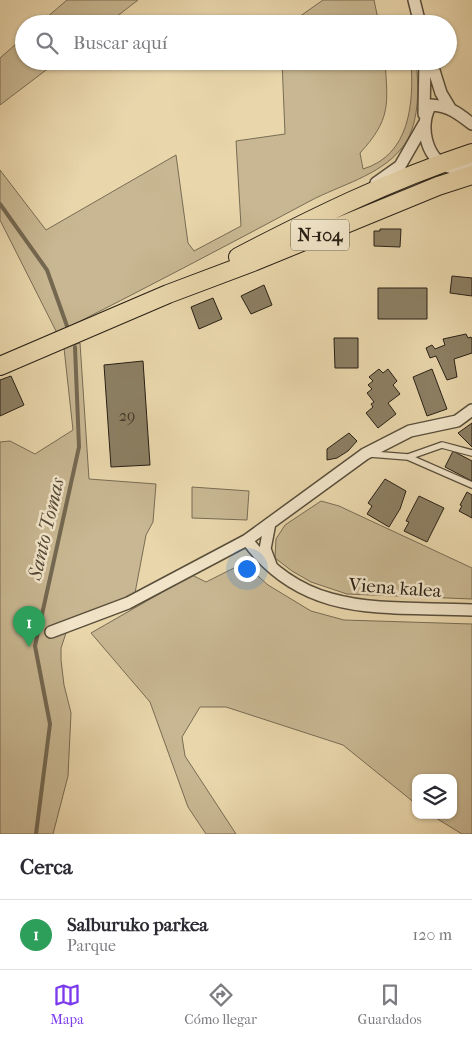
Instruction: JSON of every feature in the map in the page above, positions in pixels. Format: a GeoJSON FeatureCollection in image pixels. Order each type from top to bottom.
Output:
{"type":"FeatureCollection","features":[{"type":"Feature","properties":{"kind":"main road","name":"N-104"},"geometry":{"type":"LineString","coordinates":[[168,294],[323,214],[441,163],[472,153]]}},
{"type":"Feature","properties":{"kind":"main road","name":"N-104"},"geometry":{"type":"LineString","coordinates":[[0,366],[168,294],[254,262],[438,186],[472,175]]}},
{"type":"Feature","properties":{"kind":"street"},"geometry":{"type":"LineString","coordinates":[[414,0],[418,15]]}},
{"type":"Feature","properties":{"kind":"street"},"geometry":{"type":"LineString","coordinates":[[425,70],[424,120],[428,143],[434,156],[441,163],[454,168],[472,167]]}},
{"type":"Feature","properties":{"kind":"street"},"geometry":{"type":"LineString","coordinates":[[434,70],[442,93],[450,108],[472,124]]}},
{"type":"Feature","properties":{"kind":"street"},"geometry":{"type":"LineString","coordinates":[[323,214],[400,166],[431,105],[450,108]]}},
{"type":"Feature","properties":{"kind":"street"},"geometry":{"type":"LineString","coordinates":[[51,632],[128,603],[247,540],[365,454],[410,432],[457,421],[472,410]]}},
{"type":"Feature","properties":{"kind":"street"},"geometry":{"type":"LineString","coordinates":[[270,523],[265,549],[272,567]]}},
{"type":"Feature","properties":{"kind":"street","name":"Viena kalea"},"geometry":{"type":"LineString","coordinates":[[247,540],[261,558],[298,588],[348,605],[472,610]]}},
{"type":"Feature","properties":{"kind":"street"},"geometry":{"type":"LineString","coordinates":[[223,553],[242,550],[261,558]]}},
{"type":"Feature","properties":{"kind":"lane"},"geometry":{"type":"LineString","coordinates":[[408,457],[442,445],[472,453]]}},
{"type":"Feature","properties":{"kind":"lane"},"geometry":{"type":"LineString","coordinates":[[365,454],[408,457],[472,485]]}},
{"type":"Feature","properties":{"kind":"shaded area"},"geometry":{"type":"Polygon","coordinates":[[[67,0],[138,0],[119,15],[50,15],[67,0]]]}},
{"type":"Feature","properties":{"kind":"shaded area"},"geometry":{"type":"Polygon","coordinates":[[[323,0],[374,0],[377,15],[302,15],[323,0]]]}},
{"type":"Feature","properties":{"kind":"shaded area"},"geometry":{"type":"Polygon","coordinates":[[[15,45],[15,70],[46,70],[0,105],[0,58],[15,45]]]}},
{"type":"Feature","properties":{"kind":"shaded area"},"geometry":{"type":"Polygon","coordinates":[[[282,70],[386,70],[387,100],[382,121],[360,153],[363,169],[379,162],[391,152],[400,140],[410,110],[412,70],[417,70],[418,95],[412,130],[401,149],[382,166],[310,201],[57,333],[0,220],[0,170],[46,230],[176,155],[188,243],[194,251],[241,226],[236,141],[285,134],[282,70]]]}},
{"type":"Feature","properties":{"kind":"shaded area"},"geometry":{"type":"Polygon","coordinates":[[[80,343],[89,479],[156,484],[153,522],[146,535],[135,593],[63,626],[66,633],[61,648],[61,660],[64,685],[71,713],[68,776],[53,834],[0,834],[0,442],[10,441],[35,454],[73,430],[64,348],[80,343]]]}},
{"type":"Feature","properties":{"kind":"shaded area"},"geometry":{"type":"Polygon","coordinates":[[[192,487],[249,491],[247,520],[192,518],[192,487]]]}},
{"type":"Feature","properties":{"kind":"shaded area"},"geometry":{"type":"Polygon","coordinates":[[[321,501],[339,506],[472,568],[472,599],[347,594],[311,582],[292,571],[275,558],[276,539],[285,525],[321,501]]]}},
{"type":"Feature","properties":{"kind":"shaded area"},"geometry":{"type":"Polygon","coordinates":[[[236,567],[249,568],[268,585],[311,611],[344,620],[472,624],[472,834],[462,834],[438,819],[457,819],[457,774],[412,774],[412,801],[343,745],[226,707],[200,707],[182,737],[185,756],[236,834],[206,834],[188,807],[150,702],[91,633],[192,575],[206,582],[236,567]]]}},
{"type":"Feature","properties":{"kind":"building"},"geometry":{"type":"Polygon","coordinates":[[[380,229],[401,229],[400,247],[374,246],[374,231],[380,231],[380,229]]]}},
{"type":"Feature","properties":{"kind":"building"},"geometry":{"type":"Polygon","coordinates":[[[452,276],[472,278],[472,296],[450,293],[452,276]]]}},
{"type":"Feature","properties":{"kind":"building"},"geometry":{"type":"Polygon","coordinates":[[[264,285],[272,305],[251,314],[241,296],[264,285]]]}},
{"type":"Feature","properties":{"kind":"building"},"geometry":{"type":"Polygon","coordinates":[[[378,288],[427,288],[427,319],[378,319],[378,288]]]}},
{"type":"Feature","properties":{"kind":"building"},"geometry":{"type":"Polygon","coordinates":[[[213,298],[222,319],[199,329],[191,307],[213,298]]]}},
{"type":"Feature","properties":{"kind":"building"},"geometry":{"type":"Polygon","coordinates":[[[466,334],[468,338],[471,337],[472,339],[472,353],[454,359],[457,377],[447,380],[436,356],[430,358],[426,348],[432,345],[435,349],[445,345],[443,339],[466,334]]]}},
{"type":"Feature","properties":{"kind":"building"},"geometry":{"type":"Polygon","coordinates":[[[334,338],[358,338],[358,368],[335,368],[334,338]]]}},
{"type":"Feature","properties":{"kind":"building"},"geometry":{"type":"Polygon","coordinates":[[[143,361],[150,465],[111,467],[104,365],[143,361]]]}},
{"type":"Feature","properties":{"kind":"building"},"geometry":{"type":"Polygon","coordinates":[[[379,369],[383,373],[388,369],[397,381],[393,385],[400,394],[388,403],[396,414],[378,428],[366,413],[373,407],[371,404],[374,402],[367,393],[372,389],[368,385],[373,381],[369,377],[379,369]]]}},
{"type":"Feature","properties":{"kind":"building"},"geometry":{"type":"Polygon","coordinates":[[[432,369],[447,409],[427,416],[413,377],[432,369]]]}},
{"type":"Feature","properties":{"kind":"building"},"geometry":{"type":"Polygon","coordinates":[[[11,376],[24,405],[0,416],[0,380],[11,376]]]}},
{"type":"Feature","properties":{"kind":"building"},"geometry":{"type":"Polygon","coordinates":[[[472,423],[472,447],[458,433],[472,423]]]}},
{"type":"Feature","properties":{"kind":"building"},"geometry":{"type":"Polygon","coordinates":[[[349,433],[357,441],[348,451],[337,458],[327,460],[327,449],[349,433]]]}},
{"type":"Feature","properties":{"kind":"building"},"geometry":{"type":"Polygon","coordinates":[[[453,451],[472,461],[472,481],[445,467],[453,451]]]}},
{"type":"Feature","properties":{"kind":"building"},"geometry":{"type":"Polygon","coordinates":[[[385,479],[406,491],[400,509],[389,527],[367,514],[372,506],[368,503],[385,479]]]}},
{"type":"Feature","properties":{"kind":"building"},"geometry":{"type":"Polygon","coordinates":[[[467,492],[472,495],[472,518],[459,511],[467,492]]]}},
{"type":"Feature","properties":{"kind":"building"},"geometry":{"type":"Polygon","coordinates":[[[419,496],[444,508],[427,542],[404,531],[409,522],[406,521],[419,496]]]}},
{"type":"Feature","properties":{"kind":"waterway","name":"Santo Tomas"},"geometry":{"type":"LineString","coordinates":[[0,204],[47,270],[67,326]]}},
{"type":"Feature","properties":{"kind":"waterway","name":"Santo Tomas"},"geometry":{"type":"LineString","coordinates":[[36,834],[50,724],[35,646],[79,447],[75,347]]}},
{"type":"Feature","properties":{"kind":"place","name":"Salburuko parkea"},"geometry":{"type":"Point","coordinates":[29,647]}}]}
